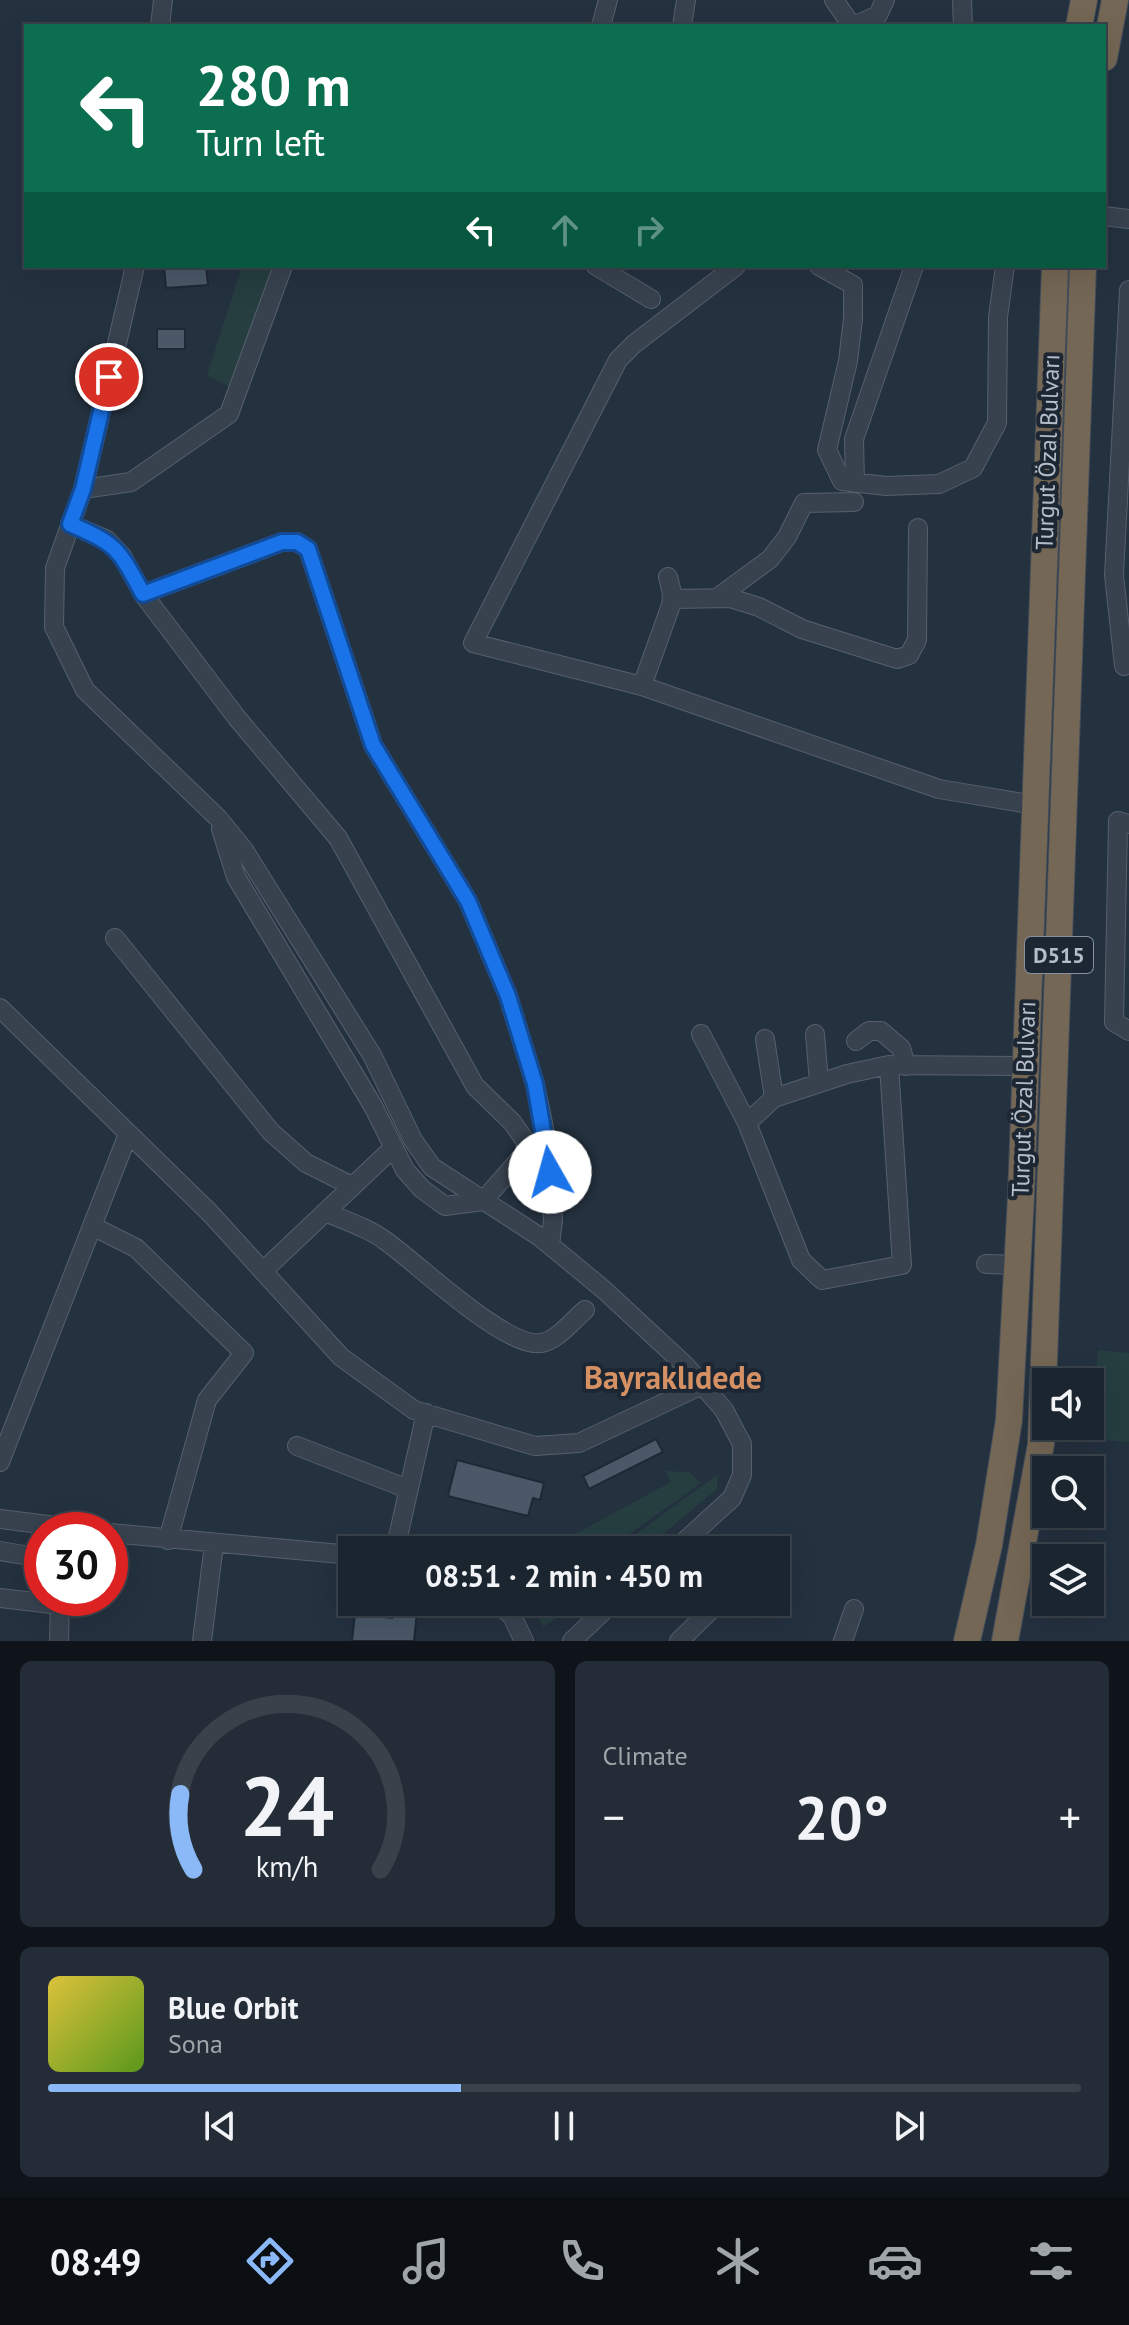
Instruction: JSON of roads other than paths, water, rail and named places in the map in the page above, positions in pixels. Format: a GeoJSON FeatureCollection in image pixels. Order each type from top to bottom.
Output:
{"type":"FeatureCollection","features":[{"type":"Feature","properties":{"kind":"highway"},"geometry":{"type":"LineString","coordinates":[[1079,24],[1084,0]]}},
{"type":"Feature","properties":{"kind":"highway"},"geometry":{"type":"LineString","coordinates":[[1106,47],[1115,0]]}},
{"type":"Feature","properties":{"kind":"highway","name":"Turgut Özal Bulvarı"},"geometry":{"type":"LineString","coordinates":[[967,1641],[989,1545],[1009,1420],[1026,1066],[1055,268]]}},
{"type":"Feature","properties":{"kind":"highway","name":"Turgut Özal Bulvarı"},"geometry":{"type":"LineString","coordinates":[[1005,1641],[1041,1444],[1083,268]]}},
{"type":"Feature","properties":{"kind":"street"},"geometry":{"type":"LineString","coordinates":[[160,24],[163,0]]}},
{"type":"Feature","properties":{"kind":"street"},"geometry":{"type":"LineString","coordinates":[[602,24],[608,0]]}},
{"type":"Feature","properties":{"kind":"street"},"geometry":{"type":"LineString","coordinates":[[682,24],[686,0]]}},
{"type":"Feature","properties":{"kind":"street"},"geometry":{"type":"LineString","coordinates":[[834,0],[852,24]]}},
{"type":"Feature","properties":{"kind":"street"},"geometry":{"type":"LineString","coordinates":[[858,24],[878,15],[885,0]]}},
{"type":"Feature","properties":{"kind":"street"},"geometry":{"type":"LineString","coordinates":[[962,0],[963,24]]}},
{"type":"Feature","properties":{"kind":"street"},"geometry":{"type":"LineString","coordinates":[[1106,216],[1129,219]]}},
{"type":"Feature","properties":{"kind":"street"},"geometry":{"type":"LineString","coordinates":[[135,268],[83,489],[55,568],[54,627],[85,690],[218,818],[244,850],[372,1055],[413,1140],[432,1167],[550,1245],[685,1365],[724,1410],[742,1444],[742,1475],[732,1498],[690,1536]]}},
{"type":"Feature","properties":{"kind":"street"},"geometry":{"type":"LineString","coordinates":[[83,489],[131,482],[229,414],[282,268]]}},
{"type":"Feature","properties":{"kind":"street"},"geometry":{"type":"LineString","coordinates":[[602,268],[651,299]]}},
{"type":"Feature","properties":{"kind":"street"},"geometry":{"type":"LineString","coordinates":[[733,268],[634,344],[618,360],[473,643],[642,686],[939,789],[1035,805]]}},
{"type":"Feature","properties":{"kind":"street"},"geometry":{"type":"LineString","coordinates":[[823,268],[853,285],[848,361],[827,450],[842,481],[855,492]]}},
{"type":"Feature","properties":{"kind":"street"},"geometry":{"type":"LineString","coordinates":[[855,492],[854,439],[913,268]]}},
{"type":"Feature","properties":{"kind":"street"},"geometry":{"type":"LineString","coordinates":[[717,598],[770,559],[787,537],[804,503],[886,486],[939,484],[973,468],[997,423],[998,317],[1005,268]]}},
{"type":"Feature","properties":{"kind":"street"},"geometry":{"type":"LineString","coordinates":[[1124,666],[1122,578],[1129,290]]}},
{"type":"Feature","properties":{"kind":"street"},"geometry":{"type":"LineString","coordinates":[[70,524],[107,540],[122,556],[143,594],[237,718],[338,838],[475,1086],[512,1122],[526,1142],[525,1153],[483,1201],[445,1206],[422,1189],[405,1170],[373,1106],[236,877],[218,818]]}},
{"type":"Feature","properties":{"kind":"street"},"geometry":{"type":"LineString","coordinates":[[672,599],[730,598],[759,607],[802,629],[897,659],[909,655],[917,640],[918,528]]}},
{"type":"Feature","properties":{"kind":"street"},"geometry":{"type":"LineString","coordinates":[[143,594],[282,542],[297,542],[308,549],[373,745],[468,901],[508,996],[535,1084],[548,1148],[553,1220],[550,1245]]}},
{"type":"Feature","properties":{"kind":"street"},"geometry":{"type":"LineString","coordinates":[[642,686],[672,599],[668,577]]}},
{"type":"Feature","properties":{"kind":"street"},"geometry":{"type":"LineString","coordinates":[[1129,824],[1118,821],[1114,1022],[1129,1031]]}},
{"type":"Feature","properties":{"kind":"street"},"geometry":{"type":"LineString","coordinates":[[115,938],[271,1132],[306,1163],[352,1186]]}},
{"type":"Feature","properties":{"kind":"street"},"geometry":{"type":"LineString","coordinates":[[0,1008],[210,1213],[341,1357],[414,1410],[535,1446],[579,1443],[702,1385]]}},
{"type":"Feature","properties":{"kind":"street"},"geometry":{"type":"LineString","coordinates":[[701,1034],[747,1123],[801,1260],[822,1280],[902,1265],[898,1066],[901,1048],[886,1033],[869,1031],[856,1041]]}},
{"type":"Feature","properties":{"kind":"street"},"geometry":{"type":"LineString","coordinates":[[815,1034],[819,1083]]}},
{"type":"Feature","properties":{"kind":"street"},"geometry":{"type":"LineString","coordinates":[[765,1039],[774,1098]]}},
{"type":"Feature","properties":{"kind":"street"},"geometry":{"type":"LineString","coordinates":[[747,1123],[774,1098],[819,1083],[898,1066],[1026,1066]]}},
{"type":"Feature","properties":{"kind":"street"},"geometry":{"type":"LineString","coordinates":[[0,1462],[128,1134]]}},
{"type":"Feature","properties":{"kind":"street"},"geometry":{"type":"LineString","coordinates":[[263,1271],[393,1148]]}},
{"type":"Feature","properties":{"kind":"street"},"geometry":{"type":"LineString","coordinates":[[325,1212],[374,1233],[469,1308],[525,1342],[538,1344],[549,1341],[585,1310]]}},
{"type":"Feature","properties":{"kind":"street"},"geometry":{"type":"LineString","coordinates":[[92,1226],[136,1248],[244,1353],[207,1400],[168,1540]]}},
{"type":"Feature","properties":{"kind":"street"},"geometry":{"type":"LineString","coordinates":[[986,1264],[1018,1265]]}},
{"type":"Feature","properties":{"kind":"street"},"geometry":{"type":"LineString","coordinates":[[398,1536],[426,1413]]}},
{"type":"Feature","properties":{"kind":"street"},"geometry":{"type":"LineString","coordinates":[[297,1446],[408,1489]]}},
{"type":"Feature","properties":{"kind":"street"},"geometry":{"type":"LineString","coordinates":[[0,1519],[24,1522]]}},
{"type":"Feature","properties":{"kind":"street"},"geometry":{"type":"LineString","coordinates":[[128,1535],[338,1554]]}},
{"type":"Feature","properties":{"kind":"street"},"geometry":{"type":"LineString","coordinates":[[202,1641],[214,1544]]}},
{"type":"Feature","properties":{"kind":"street"},"geometry":{"type":"LineString","coordinates":[[0,1551],[24,1555]]}},
{"type":"Feature","properties":{"kind":"street"},"geometry":{"type":"LineString","coordinates":[[0,1598],[24,1600]]}},
{"type":"Feature","properties":{"kind":"street"},"geometry":{"type":"LineString","coordinates":[[843,1641],[854,1609]]}},
{"type":"Feature","properties":{"kind":"street"},"geometry":{"type":"LineString","coordinates":[[59,1641],[60,1616]]}},
{"type":"Feature","properties":{"kind":"street"},"geometry":{"type":"LineString","coordinates":[[512,1616],[524,1641]]}},
{"type":"Feature","properties":{"kind":"street"},"geometry":{"type":"LineString","coordinates":[[572,1641],[598,1616]]}},
{"type":"Feature","properties":{"kind":"street"},"geometry":{"type":"LineString","coordinates":[[679,1641],[705,1616]]}},
{"type":"Feature","properties":{"kind":"district","name":"Bayraklıdede"},"geometry":{"type":"Point","coordinates":[673,1378]}}]}
